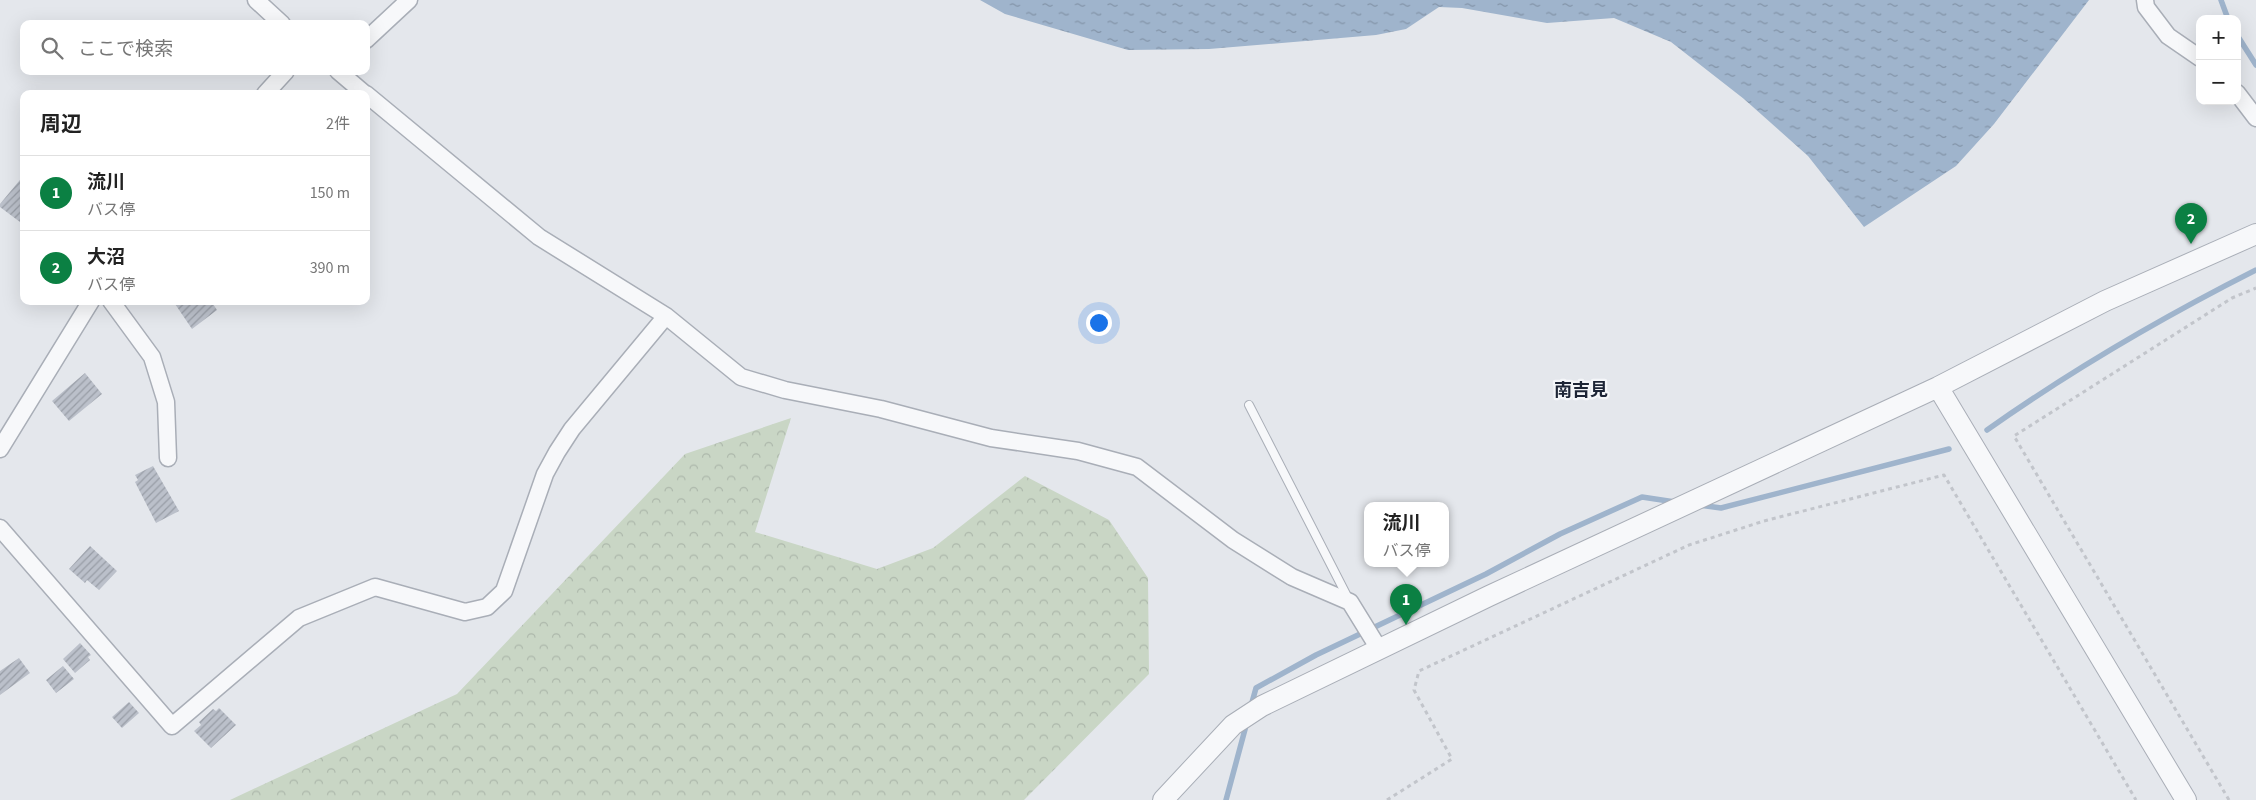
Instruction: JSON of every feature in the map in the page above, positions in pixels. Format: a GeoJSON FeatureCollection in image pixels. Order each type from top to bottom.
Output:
{"type":"FeatureCollection","features":[{"type":"Feature","properties":{"kind":"street"},"geometry":{"type":"LineString","coordinates":[[256,0],[278,20]]}},
{"type":"Feature","properties":{"kind":"street"},"geometry":{"type":"LineString","coordinates":[[370,36],[409,0]]}},
{"type":"Feature","properties":{"kind":"street"},"geometry":{"type":"LineString","coordinates":[[2145,0],[2146,7],[2168,36],[2196,55]]}},
{"type":"Feature","properties":{"kind":"street"},"geometry":{"type":"LineString","coordinates":[[268,90],[282,75]]}},
{"type":"Feature","properties":{"kind":"street"},"geometry":{"type":"LineString","coordinates":[[343,75],[361,90]]}},
{"type":"Feature","properties":{"kind":"street"},"geometry":{"type":"LineString","coordinates":[[370,97],[539,237],[666,316],[741,377],[785,390],[881,409],[991,438],[1078,451],[1137,466],[1242,546],[1292,577],[1350,602],[1379,649]]}},
{"type":"Feature","properties":{"kind":"street"},"geometry":{"type":"LineString","coordinates":[[2241,97],[2256,118]]}},
{"type":"Feature","properties":{"kind":"street"},"geometry":{"type":"LineString","coordinates":[[1163,800],[1233,725],[1262,706],[1379,649],[1938,387],[2105,302],[2256,234]]}},
{"type":"Feature","properties":{"kind":"street"},"geometry":{"type":"LineString","coordinates":[[0,449],[6,426],[88,305]]}},
{"type":"Feature","properties":{"kind":"street"},"geometry":{"type":"LineString","coordinates":[[114,305],[152,357],[166,402],[168,458]]}},
{"type":"Feature","properties":{"kind":"street"},"geometry":{"type":"LineString","coordinates":[[0,528],[172,726],[298,618],[375,587],[465,612],[487,607],[504,591],[546,474],[557,452],[572,429],[666,316]]}},
{"type":"Feature","properties":{"kind":"street"},"geometry":{"type":"LineString","coordinates":[[1938,387],[2186,800]]}},
{"type":"Feature","properties":{"kind":"lane"},"geometry":{"type":"LineString","coordinates":[[1249,405],[1350,602]]}},
{"type":"Feature","properties":{"kind":"path"},"geometry":{"type":"LineString","coordinates":[[2229,800],[2014,436],[2232,298],[2256,288]]}},
{"type":"Feature","properties":{"kind":"path"},"geometry":{"type":"LineString","coordinates":[[1387,800],[1452,759],[1414,690],[1419,671],[1689,545],[1764,521],[1944,475],[2136,800]]}},
{"type":"Feature","properties":{"kind":"green space"},"geometry":{"type":"Polygon","coordinates":[[[791,418],[755,532],[877,569],[933,548],[1025,476],[1109,520],[1148,578],[1149,674],[1024,800],[230,800],[457,694],[685,454],[791,418]]]}},
{"type":"Feature","properties":{"kind":"water"},"geometry":{"type":"Polygon","coordinates":[[[980,0],[2089,0],[1994,124],[1956,166],[1864,227],[1808,156],[1744,99],[1671,42],[1614,18],[1547,23],[1462,8],[1439,7],[1406,29],[1376,35],[1209,49],[1128,50],[1005,14],[980,0]]]}},
{"type":"Feature","properties":{"kind":"building"},"geometry":{"type":"Polygon","coordinates":[[[20,180],[20,222],[0,207],[0,204],[20,180]]]}},
{"type":"Feature","properties":{"kind":"building"},"geometry":{"type":"Polygon","coordinates":[[[176,305],[214,305],[217,310],[192,329],[176,305]]]}},
{"type":"Feature","properties":{"kind":"building"},"geometry":{"type":"Polygon","coordinates":[[[85,373],[102,394],[69,421],[52,401],[85,373]]]}},
{"type":"Feature","properties":{"kind":"building"},"geometry":{"type":"Polygon","coordinates":[[[153,466],[179,511],[156,523],[135,482],[138,480],[135,475],[153,466]]]}},
{"type":"Feature","properties":{"kind":"building"},"geometry":{"type":"Polygon","coordinates":[[[90,546],[117,571],[99,590],[87,580],[85,583],[69,569],[90,546]]]}},
{"type":"Feature","properties":{"kind":"building"},"geometry":{"type":"Polygon","coordinates":[[[80,643],[91,655],[88,657],[90,660],[75,673],[63,659],[80,643]]]}},
{"type":"Feature","properties":{"kind":"building"},"geometry":{"type":"Polygon","coordinates":[[[19,658],[30,673],[0,695],[0,671],[19,658]]]}},
{"type":"Feature","properties":{"kind":"building"},"geometry":{"type":"Polygon","coordinates":[[[63,666],[74,679],[56,693],[46,680],[63,666]]]}},
{"type":"Feature","properties":{"kind":"building"},"geometry":{"type":"Polygon","coordinates":[[[129,702],[139,713],[122,728],[112,717],[129,702]]]}},
{"type":"Feature","properties":{"kind":"building"},"geometry":{"type":"Polygon","coordinates":[[[219,708],[236,725],[211,748],[194,731],[201,725],[199,722],[213,709],[216,711],[219,708]]]}},
{"type":"Feature","properties":{"kind":"waterway"},"geometry":{"type":"LineString","coordinates":[[2221,0],[2227,15]]}},
{"type":"Feature","properties":{"kind":"waterway"},"geometry":{"type":"LineString","coordinates":[[2241,41],[2256,65]]}},
{"type":"Feature","properties":{"kind":"waterway"},"geometry":{"type":"LineString","coordinates":[[1987,430],[2052,386],[2118,345],[2256,270]]}},
{"type":"Feature","properties":{"kind":"waterway"},"geometry":{"type":"LineString","coordinates":[[1699,505],[1721,508],[1949,449]]}},
{"type":"Feature","properties":{"kind":"waterway"},"geometry":{"type":"LineString","coordinates":[[1251,706],[1256,688],[1316,655],[1486,574],[1560,534],[1642,497],[1675,502]]}},
{"type":"Feature","properties":{"kind":"waterway"},"geometry":{"type":"LineString","coordinates":[[1226,800],[1247,722]]}},
{"type":"Feature","properties":{"kind":"place","name":"大沼"},"geometry":{"type":"Point","coordinates":[2191,244]}},
{"type":"Feature","properties":{"kind":"place","name":"流川"},"geometry":{"type":"Point","coordinates":[1406,625]}},
{"type":"Feature","properties":{"kind":"district","name":"南吉見"},"geometry":{"type":"Point","coordinates":[1581,390]}}]}
